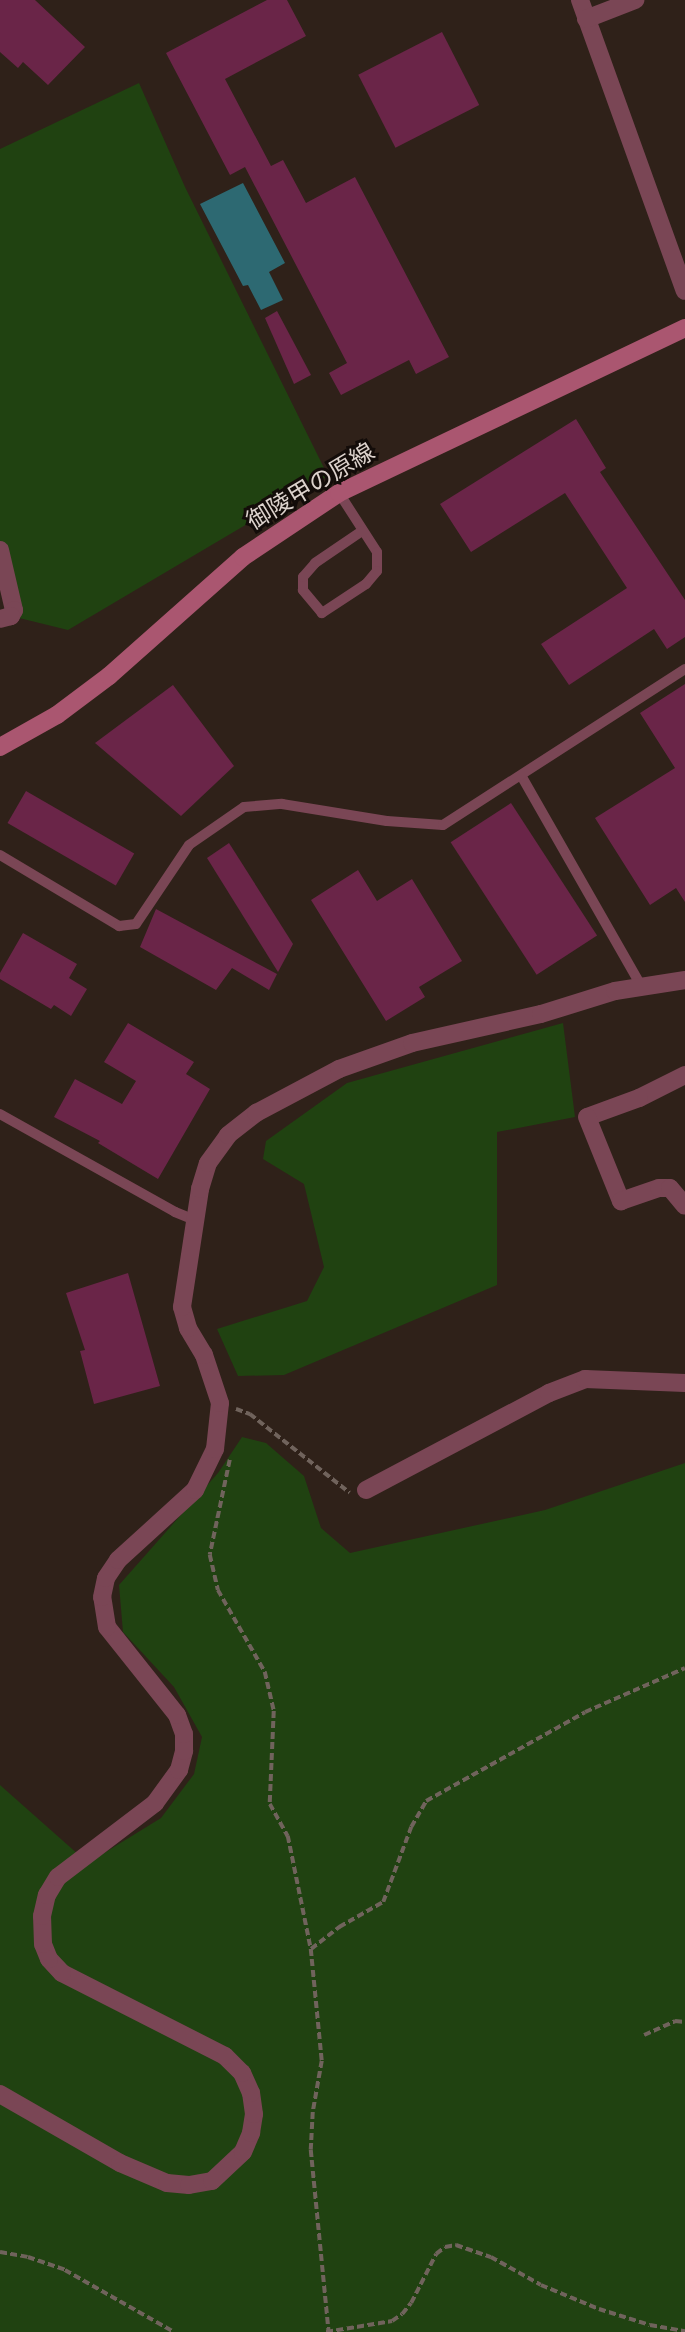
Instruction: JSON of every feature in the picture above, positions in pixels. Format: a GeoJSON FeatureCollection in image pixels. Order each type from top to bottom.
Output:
{"type":"FeatureCollection","features":[{"type":"Feature","properties":{"kind":"street"},"geometry":{"type":"LineString","coordinates":[[580,0],[685,291]]}},
{"type":"Feature","properties":{"kind":"street"},"geometry":{"type":"LineString","coordinates":[[586,19],[635,0]]}},
{"type":"Feature","properties":{"kind":"street","name":"御陵甲の原線"},"geometry":{"type":"LineString","coordinates":[[0,747],[57,715],[109,676],[243,558],[339,494],[685,328]]}},
{"type":"Feature","properties":{"kind":"street"},"geometry":{"type":"LineString","coordinates":[[0,550],[14,610],[11,617],[0,619]]}},
{"type":"Feature","properties":{"kind":"street"},"geometry":{"type":"LineString","coordinates":[[0,2094],[120,2164],[167,2183],[189,2185],[212,2181],[243,2152],[251,2133],[254,2114],[251,2093],[242,2073],[225,2056],[62,1973],[49,1959],[43,1944],[42,1916],[47,1895],[58,1877],[155,1803],[179,1770],[184,1734],[177,1715],[107,1627],[102,1597],[106,1578],[118,1560],[180,1506],[206,1472],[215,1449],[220,1402],[204,1355],[188,1328],[182,1307],[204,1176],[215,1154],[228,1135],[256,1113],[339,1069],[412,1043],[541,1014],[640,986],[685,980]]}},
{"type":"Feature","properties":{"kind":"street"},"geometry":{"type":"LineString","coordinates":[[685,1074],[639,1098],[587,1117],[621,1201],[659,1188],[670,1188],[685,1206]]}},
{"type":"Feature","properties":{"kind":"street"},"geometry":{"type":"LineString","coordinates":[[366,1490],[549,1393],[585,1379],[685,1384]]}},
{"type":"Feature","properties":{"kind":"lane"},"geometry":{"type":"LineString","coordinates":[[339,494],[377,552],[377,570],[366,584],[322,613],[303,590],[303,577],[314,563],[362,531]]}},
{"type":"Feature","properties":{"kind":"lane"},"geometry":{"type":"LineString","coordinates":[[0,855],[120,926],[136,924],[189,845],[244,807],[282,804],[407,824],[443,825],[522,777],[685,669]]}},
{"type":"Feature","properties":{"kind":"lane"},"geometry":{"type":"LineString","coordinates":[[522,777],[640,986]]}},
{"type":"Feature","properties":{"kind":"lane"},"geometry":{"type":"LineString","coordinates":[[0,1114],[195,1220]]}},
{"type":"Feature","properties":{"kind":"path"},"geometry":{"type":"LineString","coordinates":[[220,1402],[250,1414],[351,1494],[366,1490]]}},
{"type":"Feature","properties":{"kind":"path"},"geometry":{"type":"LineString","coordinates":[[230,1457],[210,1555],[218,1590],[265,1672],[274,1712],[270,1804],[288,1836],[311,1949],[322,2061],[313,2112],[311,2150],[328,2332],[391,2321],[402,2314],[411,2303],[436,2253],[444,2247],[456,2245],[491,2257],[541,2286],[599,2309],[650,2325],[685,2331]]}},
{"type":"Feature","properties":{"kind":"path"},"geometry":{"type":"LineString","coordinates":[[311,1949],[339,1927],[383,1902],[411,1827],[426,1801],[585,1712],[685,1668]]}},
{"type":"Feature","properties":{"kind":"path"},"geometry":{"type":"LineString","coordinates":[[644,2035],[675,2021],[685,2022]]}},
{"type":"Feature","properties":{"kind":"path"},"geometry":{"type":"LineString","coordinates":[[0,2252],[65,2270],[174,2332]]}},
{"type":"Feature","properties":{"kind":"green space"},"geometry":{"type":"Polygon","coordinates":[[[139,83],[185,187],[328,476],[68,630],[11,616],[0,554],[0,149],[139,83]]]}},
{"type":"Feature","properties":{"kind":"green space"},"geometry":{"type":"Polygon","coordinates":[[[563,1023],[575,1117],[497,1132],[497,1285],[284,1375],[238,1376],[217,1329],[307,1301],[324,1267],[304,1184],[263,1159],[266,1141],[347,1083],[563,1023]]]}},
{"type":"Feature","properties":{"kind":"green space"},"geometry":{"type":"Polygon","coordinates":[[[242,1437],[266,1443],[304,1476],[321,1528],[350,1553],[545,1510],[685,1463],[685,2332],[0,2332],[0,1785],[88,1863],[161,1818],[194,1774],[202,1737],[174,1687],[123,1632],[119,1585],[218,1473],[242,1437]]]}},
{"type":"Feature","properties":{"kind":"water"},"geometry":{"type":"Polygon","coordinates":[[[243,183],[285,263],[269,272],[283,300],[261,310],[248,285],[243,286],[200,204],[243,183]]]}},
{"type":"Feature","properties":{"kind":"building"},"geometry":{"type":"Polygon","coordinates":[[[0,0],[35,0],[85,47],[48,85],[23,62],[18,68],[0,52],[0,0]]]}},
{"type":"Feature","properties":{"kind":"building"},"geometry":{"type":"Polygon","coordinates":[[[267,0],[287,0],[306,36],[225,79],[271,166],[283,160],[306,203],[355,177],[449,357],[416,374],[409,360],[341,395],[329,373],[347,363],[245,167],[230,175],[166,53],[267,0]]]}},
{"type":"Feature","properties":{"kind":"building"},"geometry":{"type":"Polygon","coordinates":[[[442,32],[479,105],[395,148],[358,75],[442,32]]]}},
{"type":"Feature","properties":{"kind":"building"},"geometry":{"type":"Polygon","coordinates":[[[277,311],[311,375],[294,384],[265,318],[277,311]]]}},
{"type":"Feature","properties":{"kind":"building"},"geometry":{"type":"Polygon","coordinates":[[[576,419],[606,468],[600,472],[685,600],[685,637],[667,649],[654,629],[569,685],[541,644],[627,588],[565,493],[471,552],[440,504],[576,419]]]}},
{"type":"Feature","properties":{"kind":"building"},"geometry":{"type":"Polygon","coordinates":[[[685,684],[685,902],[676,888],[650,905],[595,818],[675,768],[640,713],[685,684]]]}},
{"type":"Feature","properties":{"kind":"building"},"geometry":{"type":"Polygon","coordinates":[[[173,685],[234,766],[181,816],[95,743],[173,685]]]}},
{"type":"Feature","properties":{"kind":"building"},"geometry":{"type":"Polygon","coordinates":[[[26,791],[134,854],[116,886],[8,823],[26,791]]]}},
{"type":"Feature","properties":{"kind":"building"},"geometry":{"type":"Polygon","coordinates":[[[511,803],[597,936],[537,975],[451,842],[511,803]]]}},
{"type":"Feature","properties":{"kind":"building"},"geometry":{"type":"Polygon","coordinates":[[[229,843],[293,944],[278,972],[207,858],[229,843]]]}},
{"type":"Feature","properties":{"kind":"building"},"geometry":{"type":"Polygon","coordinates":[[[358,870],[377,901],[412,879],[462,961],[419,987],[425,997],[386,1021],[311,900],[358,870]]]}},
{"type":"Feature","properties":{"kind":"building"},"geometry":{"type":"Polygon","coordinates":[[[156,909],[277,974],[269,990],[232,968],[216,990],[140,947],[156,909]]]}},
{"type":"Feature","properties":{"kind":"building"},"geometry":{"type":"Polygon","coordinates":[[[23,933],[77,964],[69,978],[87,989],[71,1016],[54,1005],[51,1009],[0,979],[0,973],[23,933]]]}},
{"type":"Feature","properties":{"kind":"building"},"geometry":{"type":"Polygon","coordinates":[[[128,1023],[194,1062],[186,1074],[210,1089],[158,1179],[98,1143],[100,1141],[54,1117],[75,1079],[122,1104],[136,1081],[104,1062],[128,1023]]]}},
{"type":"Feature","properties":{"kind":"building"},"geometry":{"type":"Polygon","coordinates":[[[128,1273],[160,1386],[94,1404],[80,1351],[85,1350],[66,1293],[128,1273]]]}}]}
